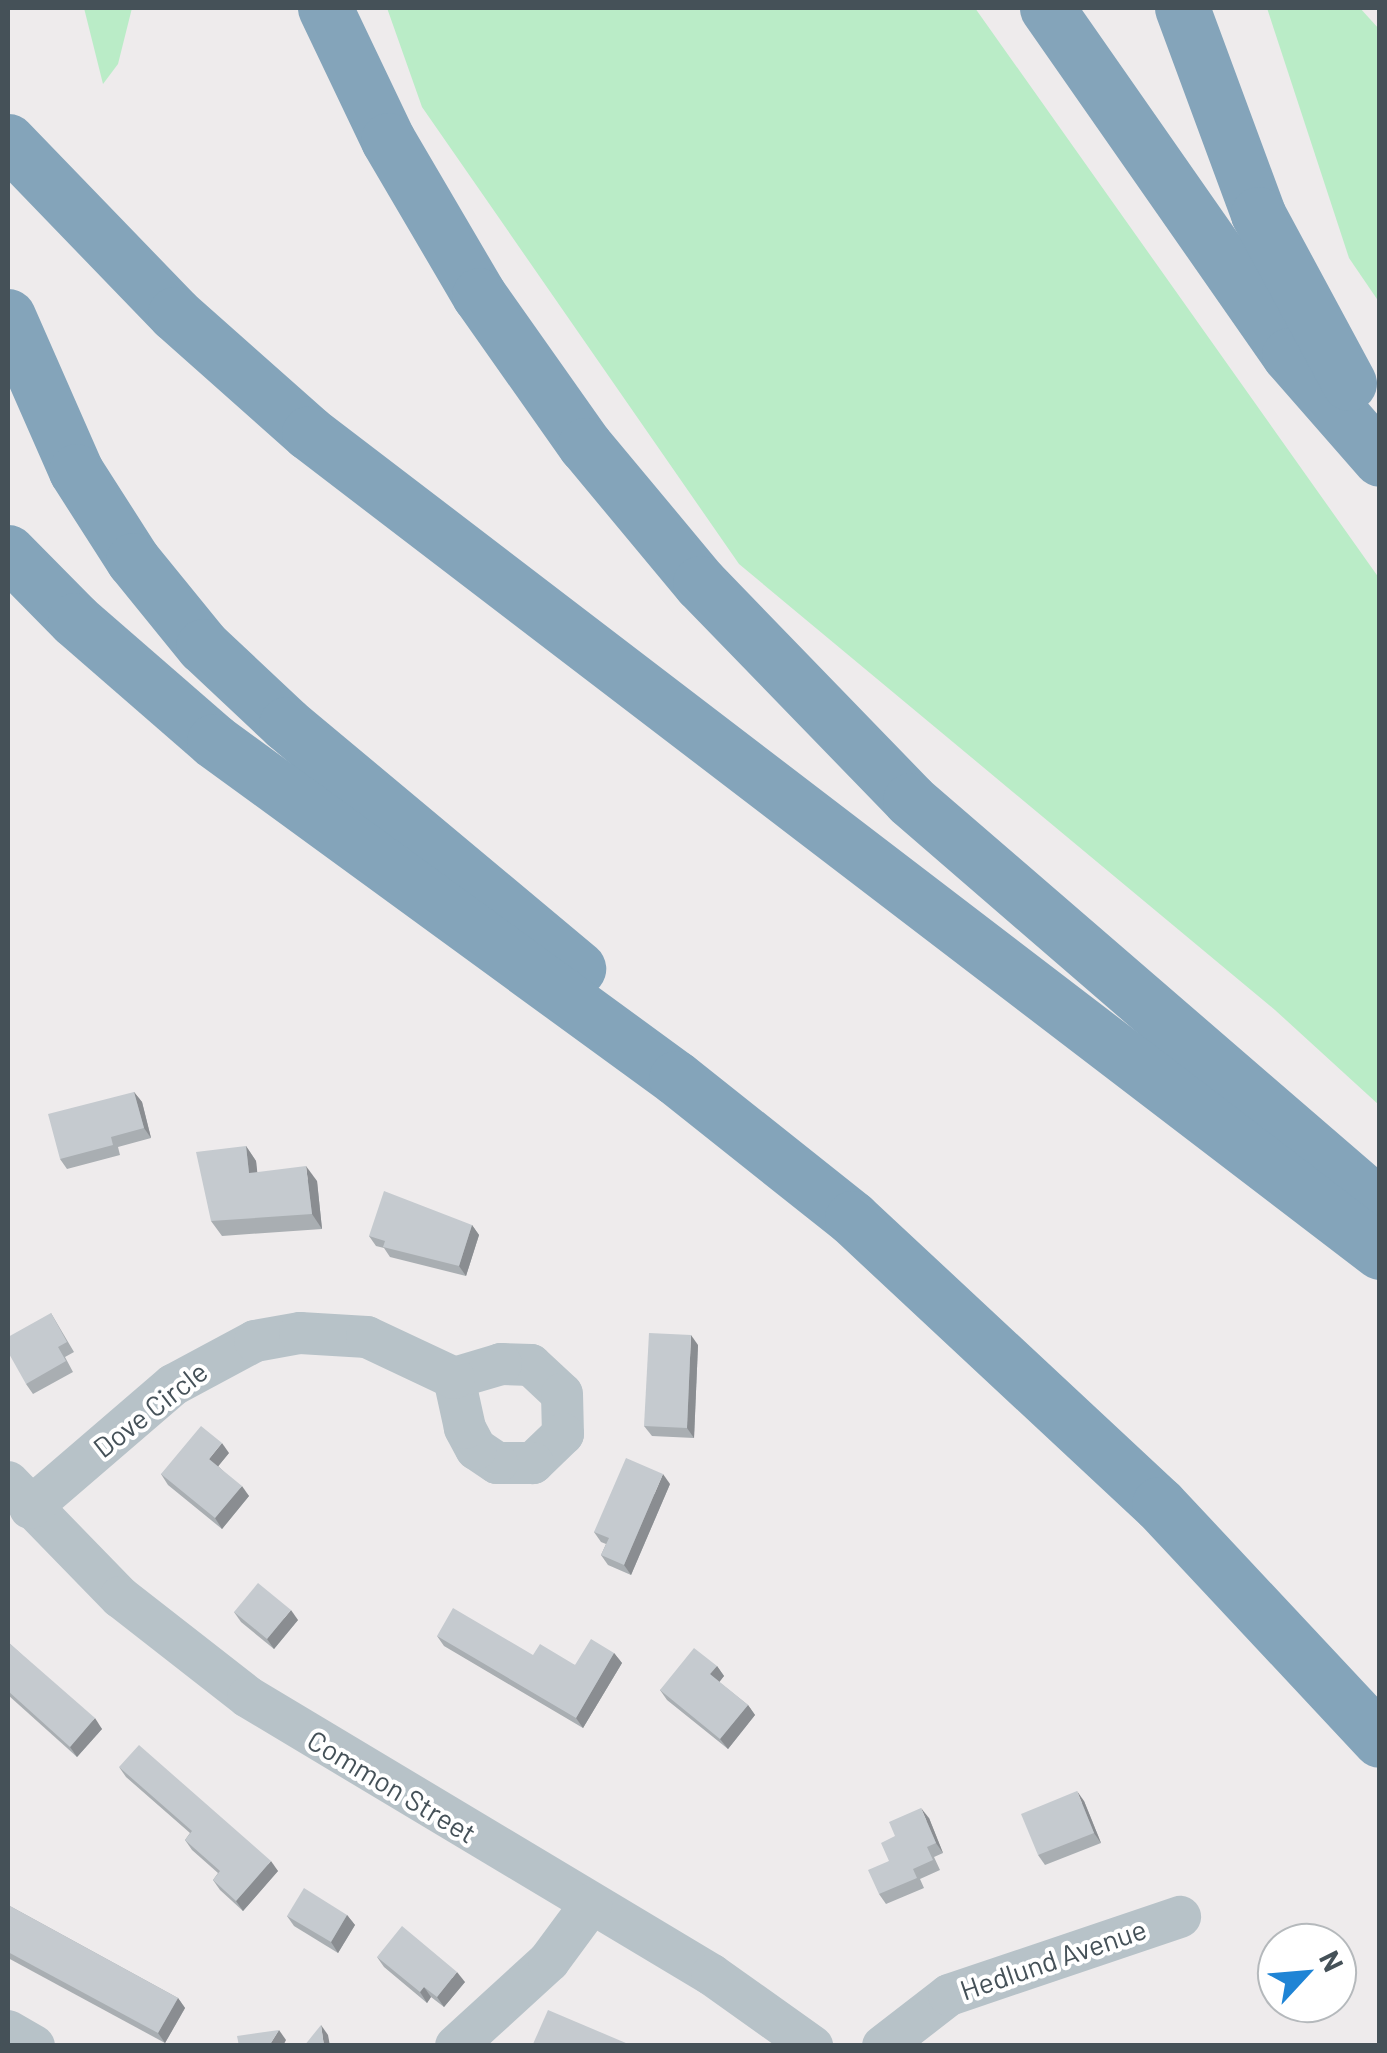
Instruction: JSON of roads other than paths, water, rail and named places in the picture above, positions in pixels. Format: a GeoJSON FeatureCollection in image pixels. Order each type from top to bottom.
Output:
{"type":"FeatureCollection","features":[{"type":"Feature","properties":{"kind":"highway"},"geometry":{"type":"LineString","coordinates":[[326,8],[388,140],[480,295],[585,445],[710,595],[932,821],[1380,1206]]}},
{"type":"Feature","properties":{"kind":"highway"},"geometry":{"type":"LineString","coordinates":[[1047,8],[1289,355],[1380,459]]}},
{"type":"Feature","properties":{"kind":"highway"},"geometry":{"type":"LineString","coordinates":[[1182,8],[1258,214],[1380,433]]}},
{"type":"Feature","properties":{"kind":"highway"},"geometry":{"type":"LineString","coordinates":[[8,141],[175,314],[309,433],[1380,1252]]}},
{"type":"Feature","properties":{"kind":"highway"},"geometry":{"type":"LineString","coordinates":[[8,316],[76,471],[133,560],[203,646],[286,724],[578,968],[1118,1463],[1380,1744]]}},
{"type":"Feature","properties":{"kind":"highway"},"geometry":{"type":"LineString","coordinates":[[8,552],[75,620],[214,741],[808,1181]]}},
{"type":"Feature","properties":{"kind":"street","name":"Dove Circle"},"geometry":{"type":"LineString","coordinates":[[19,1495],[193,1370],[254,1342],[300,1332],[367,1337],[454,1378]]}},
{"type":"Feature","properties":{"kind":"street","name":"Common Street"},"geometry":{"type":"LineString","coordinates":[[19,1495],[145,1619],[248,1698],[740,1994],[812,2046]]}},
{"type":"Feature","properties":{"kind":"street"},"geometry":{"type":"LineString","coordinates":[[456,2046],[549,1961],[591,1904]]}},
{"type":"Feature","properties":{"kind":"street","name":"Hedlund Avenue"},"geometry":{"type":"LineString","coordinates":[[883,2046],[949,1995],[1180,1917]]}},
{"type":"Feature","properties":{"kind":"street"},"geometry":{"type":"LineString","coordinates":[[8,2031],[34,2046]]}}]}
